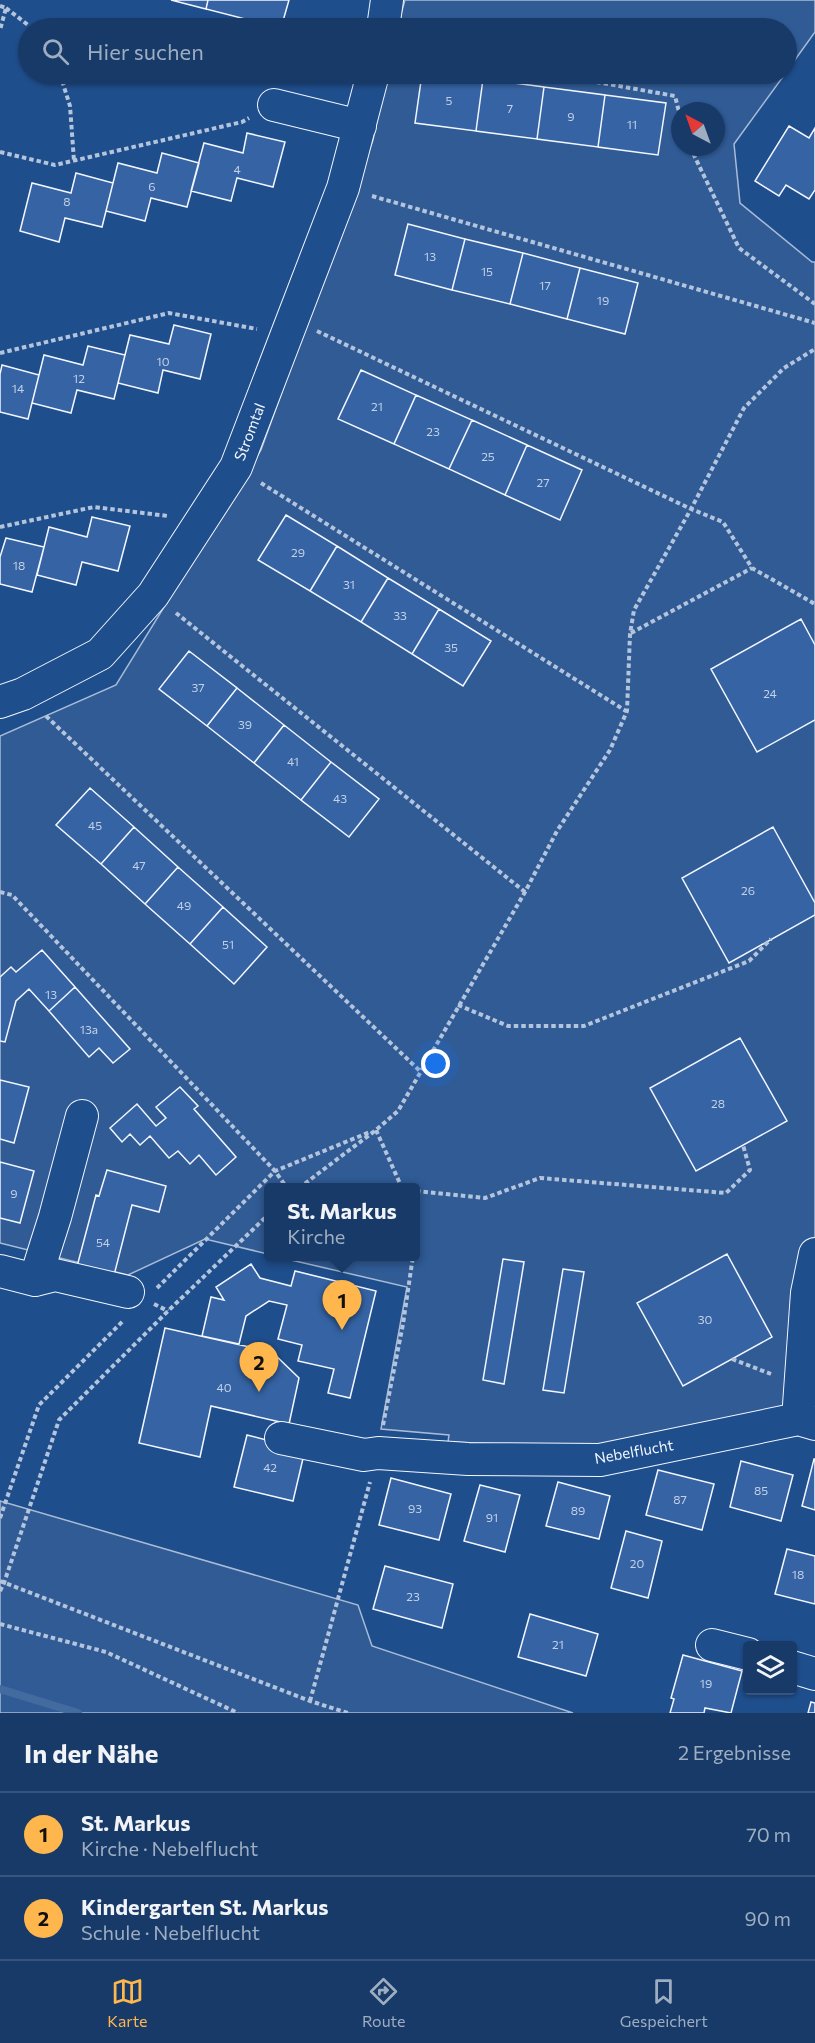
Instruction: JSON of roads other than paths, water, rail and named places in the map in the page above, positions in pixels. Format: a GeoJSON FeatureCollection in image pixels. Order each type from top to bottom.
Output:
{"type":"FeatureCollection","features":[{"type":"Feature","properties":{"kind":"street"},"geometry":{"type":"LineString","coordinates":[[384,18],[387,0]]}},
{"type":"Feature","properties":{"kind":"street","name":"Stromtal"},"geometry":{"type":"LineString","coordinates":[[11,698],[100,654],[153,595],[236,467],[343,188],[371,84]]}},
{"type":"Feature","properties":{"kind":"street"},"geometry":{"type":"LineString","coordinates":[[274,105],[360,126]]}},
{"type":"Feature","properties":{"kind":"street"},"geometry":{"type":"LineString","coordinates":[[35,1280],[55,1217],[82,1116]]}},
{"type":"Feature","properties":{"kind":"street"},"geometry":{"type":"LineString","coordinates":[[806,1422],[800,1384],[807,1293],[815,1254]]}},
{"type":"Feature","properties":{"kind":"street"},"geometry":{"type":"LineString","coordinates":[[0,1271],[35,1280],[55,1275],[137,1299]]}},
{"type":"Feature","properties":{"kind":"street","name":"Nebelflucht"},"geometry":{"type":"LineString","coordinates":[[281,1438],[364,1455],[378,1453],[468,1459],[600,1460],[806,1422]]}},
{"type":"Feature","properties":{"kind":"street"},"geometry":{"type":"LineString","coordinates":[[712,1646],[743,1653]]}},
{"type":"Feature","properties":{"kind":"street"},"geometry":{"type":"LineString","coordinates":[[797,1669],[815,1674]]}},
{"type":"Feature","properties":{"kind":"waterway"},"geometry":{"type":"LineString","coordinates":[[0,1689],[78,1713]]}},
{"type":"Feature","properties":{"kind":"place","name":"St. Markus"},"geometry":{"type":"Point","coordinates":[342,1330]}},
{"type":"Feature","properties":{"kind":"place","name":"Kindergarten St. Markus"},"geometry":{"type":"Point","coordinates":[259,1392]}}]}
